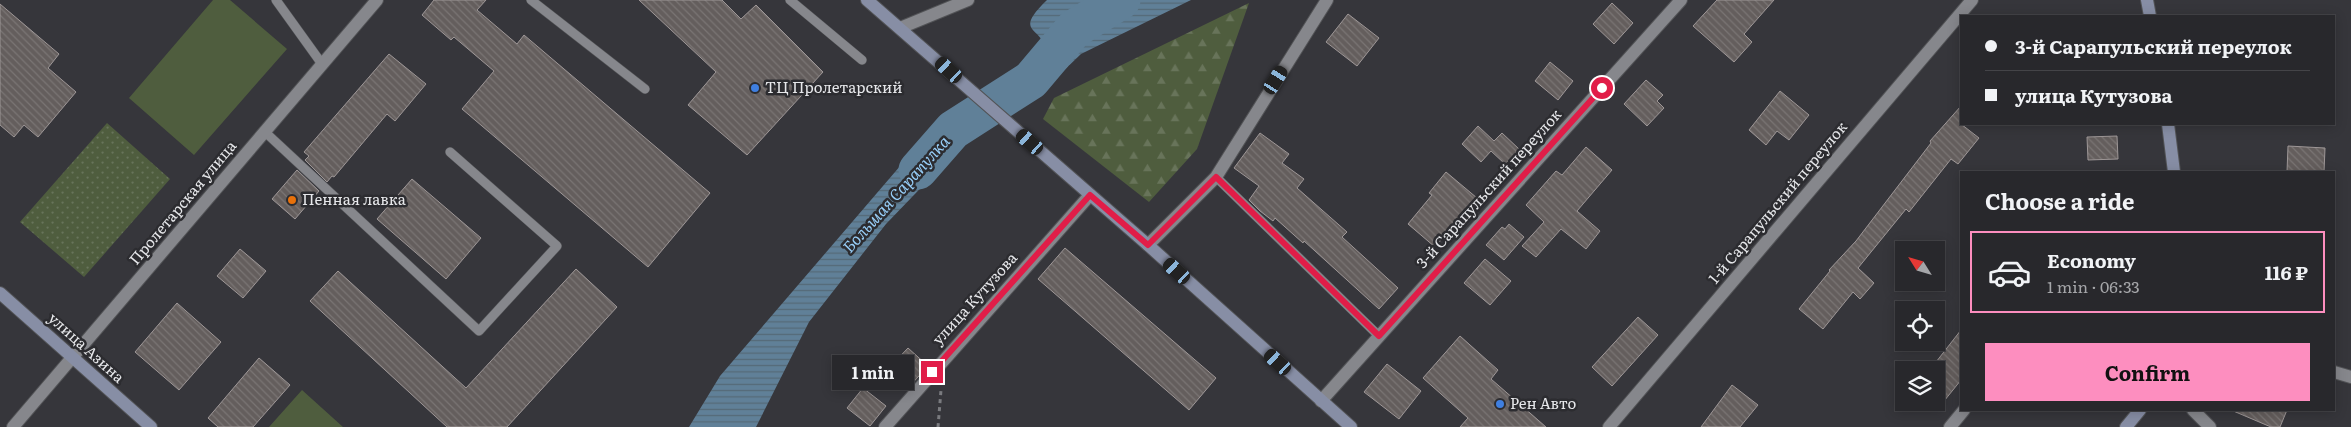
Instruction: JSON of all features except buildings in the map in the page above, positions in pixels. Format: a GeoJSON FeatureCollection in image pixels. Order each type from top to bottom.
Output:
{"type":"FeatureCollection","features":[{"type":"Feature","properties":{"kind":"main road"},"geometry":{"type":"LineString","coordinates":[[867,0],[1148,245],[1351,427]]}},
{"type":"Feature","properties":{"kind":"main road"},"geometry":{"type":"LineString","coordinates":[[2147,0],[2150,15]]}},
{"type":"Feature","properties":{"kind":"main road"},"geometry":{"type":"LineString","coordinates":[[2168,125],[2174,171]]}},
{"type":"Feature","properties":{"kind":"main road","name":"улица Азина"},"geometry":{"type":"LineString","coordinates":[[0,293],[151,427]]}},
{"type":"Feature","properties":{"kind":"main road"},"geometry":{"type":"LineString","coordinates":[[2126,427],[2139,411]]}},
{"type":"Feature","properties":{"kind":"street","name":"Пролетарская улица"},"geometry":{"type":"LineString","coordinates":[[13,427],[377,0]]}},
{"type":"Feature","properties":{"kind":"street"},"geometry":{"type":"LineString","coordinates":[[900,28],[968,0]]}},
{"type":"Feature","properties":{"kind":"street"},"geometry":{"type":"LineString","coordinates":[[1148,245],[1216,177],[1327,0]]}},
{"type":"Feature","properties":{"kind":"street","name":"3-й Сарапульский переулок"},"geometry":{"type":"LineString","coordinates":[[1321,401],[1681,0]]}},
{"type":"Feature","properties":{"kind":"street","name":"1-й Сарапульский переулок"},"geometry":{"type":"LineString","coordinates":[[1609,427],[1972,0]]}},
{"type":"Feature","properties":{"kind":"street","name":"улица Кутузова"},"geometry":{"type":"LineString","coordinates":[[885,427],[1090,195]]}},
{"type":"Feature","properties":{"kind":"street"},"geometry":{"type":"LineString","coordinates":[[2335,372],[2351,376]]}},
{"type":"Feature","properties":{"kind":"street"},"geometry":{"type":"LineString","coordinates":[[1950,427],[1963,411]]}},
{"type":"Feature","properties":{"kind":"street"},"geometry":{"type":"LineString","coordinates":[[2194,411],[2210,427]]}},
{"type":"Feature","properties":{"kind":"lane"},"geometry":{"type":"LineString","coordinates":[[276,0],[322,64]]}},
{"type":"Feature","properties":{"kind":"lane"},"geometry":{"type":"LineString","coordinates":[[531,0],[645,89]]}},
{"type":"Feature","properties":{"kind":"lane"},"geometry":{"type":"LineString","coordinates":[[790,0],[862,60]]}},
{"type":"Feature","properties":{"kind":"lane"},"geometry":{"type":"LineString","coordinates":[[264,132],[479,331],[557,246],[450,152]]}},
{"type":"Feature","properties":{"kind":"lane"},"geometry":{"type":"LineString","coordinates":[[1216,177],[1379,336]]}},
{"type":"Feature","properties":{"kind":"path"},"geometry":{"type":"LineString","coordinates":[[938,427],[941,388]]}},
{"type":"Feature","properties":{"kind":"green space"},"geometry":{"type":"Polygon","coordinates":[[[213,0],[230,0],[287,49],[194,155],[129,98],[213,0]]]}},
{"type":"Feature","properties":{"kind":"green space"},"geometry":{"type":"Polygon","coordinates":[[[1249,3],[1197,149],[1149,202],[1043,119],[1054,98],[1249,3]]]}},
{"type":"Feature","properties":{"kind":"green space"},"geometry":{"type":"Polygon","coordinates":[[[107,123],[170,179],[84,277],[20,222],[107,123]]]}},
{"type":"Feature","properties":{"kind":"green space"},"geometry":{"type":"Polygon","coordinates":[[[302,390],[343,427],[269,427],[302,390]]]}},
{"type":"Feature","properties":{"kind":"water"},"geometry":{"type":"Polygon","coordinates":[[[1047,0],[1191,0],[1081,54],[1055,79],[1021,102],[1007,90],[1021,71],[1046,51],[1040,37],[1030,24],[1037,11],[1047,0]]]}},
{"type":"Feature","properties":{"kind":"water"},"geometry":{"type":"Polygon","coordinates":[[[944,122],[966,141],[886,224],[809,322],[756,427],[689,427],[720,376],[901,165],[944,122]]]}},
{"type":"Feature","properties":{"kind":"waterway","name":"Большая Сарапулка"},"geometry":{"type":"LineString","coordinates":[[918,170],[953,130],[1031,80],[1074,29],[1121,0]]}},
{"type":"Feature","properties":{"kind":"place","name":"ТЦ Пролетарский"},"geometry":{"type":"Point","coordinates":[755,88]}},
{"type":"Feature","properties":{"kind":"place","name":"Пенная лавка"},"geometry":{"type":"Point","coordinates":[292,200]}},
{"type":"Feature","properties":{"kind":"place","name":"Рен Авто"},"geometry":{"type":"Point","coordinates":[1500,404]}},
{"type":"Feature","properties":{"kind":"route"},"geometry":{"type":"LineString","coordinates":[[932,372],[1090,195],[1148,245],[1216,177],[1379,336],[1602,88]]}}]}
